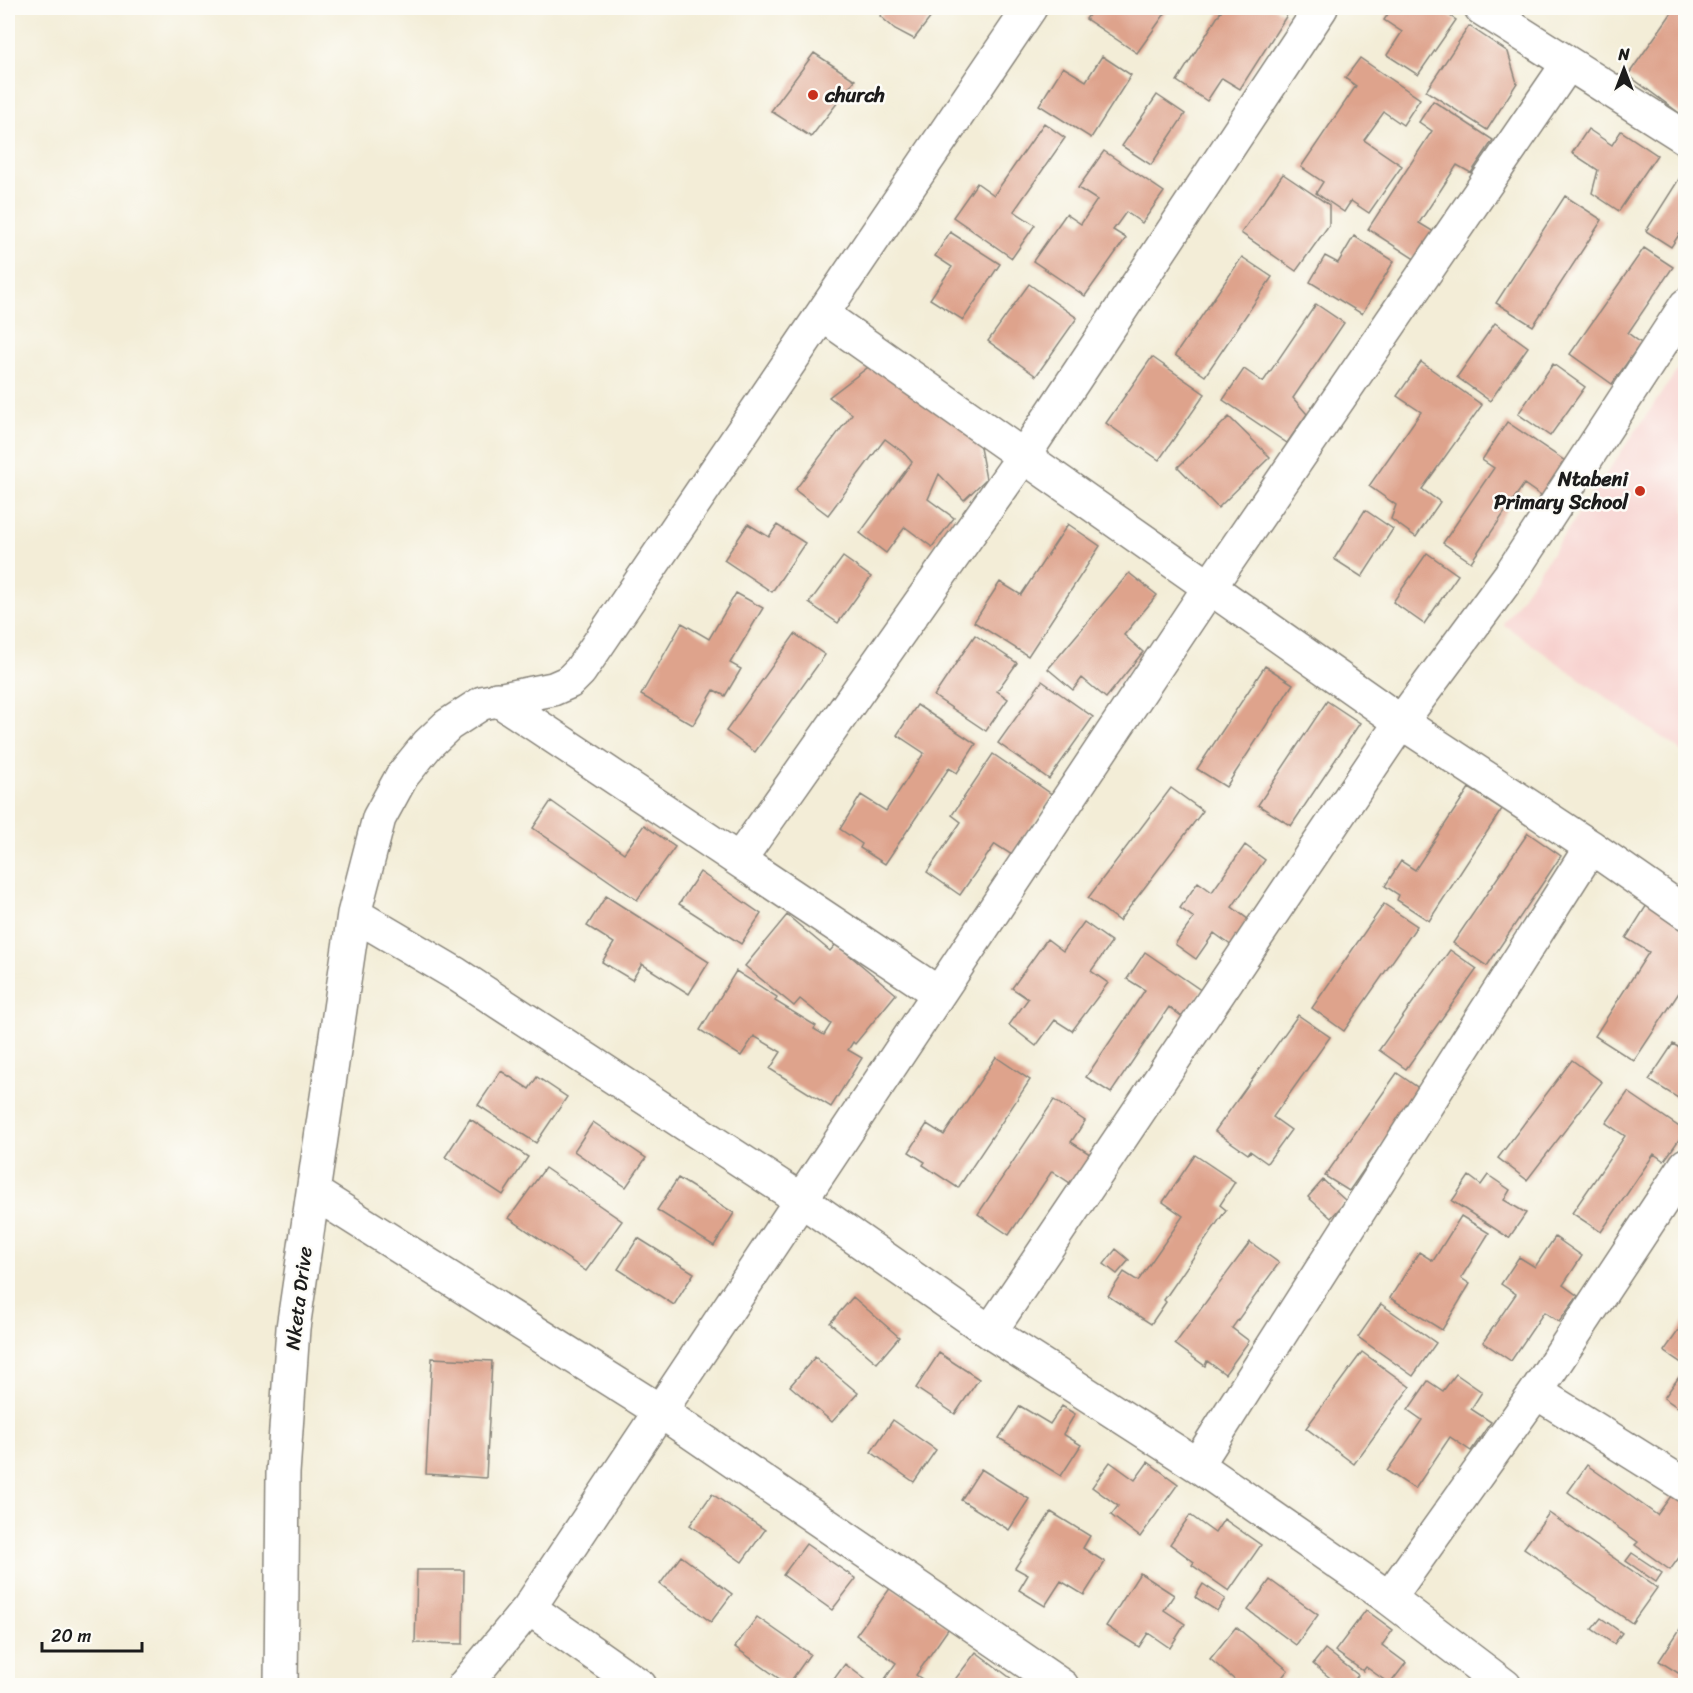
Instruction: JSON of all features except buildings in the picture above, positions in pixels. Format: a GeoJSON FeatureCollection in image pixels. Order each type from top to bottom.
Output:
{"type":"FeatureCollection","features":[{"type":"Feature","properties":{"kind":"street","name":"Nketa Drive"},"geometry":{"type":"LineString","coordinates":[[281,1686],[283,1473],[293,1328],[354,914],[379,818],[402,776],[447,725],[482,703],[553,689],[569,682],[580,672],[1030,8]]}},
{"type":"Feature","properties":{"kind":"street"},"geometry":{"type":"LineString","coordinates":[[739,860],[1023,457],[1321,8]]}},
{"type":"Feature","properties":{"kind":"street"},"geometry":{"type":"LineString","coordinates":[[1480,8],[1686,138]]}},
{"type":"Feature","properties":{"kind":"street"},"geometry":{"type":"LineString","coordinates":[[464,1686],[529,1608],[1209,588],[1568,64]]}},
{"type":"Feature","properties":{"kind":"street"},"geometry":{"type":"LineString","coordinates":[[990,1332],[1401,722],[1510,575],[1686,305]]}},
{"type":"Feature","properties":{"kind":"street"},"geometry":{"type":"LineString","coordinates":[[823,315],[1401,722],[1591,847],[1686,913]]}},
{"type":"Feature","properties":{"kind":"street"},"geometry":{"type":"LineString","coordinates":[[497,699],[938,993]]}},
{"type":"Feature","properties":{"kind":"street"},"geometry":{"type":"LineString","coordinates":[[1197,1466],[1591,847]]}},
{"type":"Feature","properties":{"kind":"street"},"geometry":{"type":"LineString","coordinates":[[354,914],[456,974],[800,1199],[990,1332],[1197,1466],[1389,1598],[1505,1686]]}},
{"type":"Feature","properties":{"kind":"street"},"geometry":{"type":"LineString","coordinates":[[1389,1598],[1536,1392],[1675,1205],[1686,1165]]}},
{"type":"Feature","properties":{"kind":"street"},"geometry":{"type":"LineString","coordinates":[[313,1192],[660,1411],[1062,1686]]}},
{"type":"Feature","properties":{"kind":"street"},"geometry":{"type":"LineString","coordinates":[[1536,1392],[1686,1486]]}},
{"type":"Feature","properties":{"kind":"street"},"geometry":{"type":"LineString","coordinates":[[529,1608],[640,1686]]}},
{"type":"Feature","properties":{"kind":"shaded area","name":"Ntabeni Primary School"},"geometry":{"type":"Polygon","coordinates":[[[1685,359],[1685,754],[1503,624],[1685,359]]]}},
{"type":"Feature","properties":{"kind":"place","name":"church"},"geometry":{"type":"Point","coordinates":[813,95]}},
{"type":"Feature","properties":{"kind":"place","name":"Ntabeni Primary School"},"geometry":{"type":"Point","coordinates":[1640,491]}}]}
